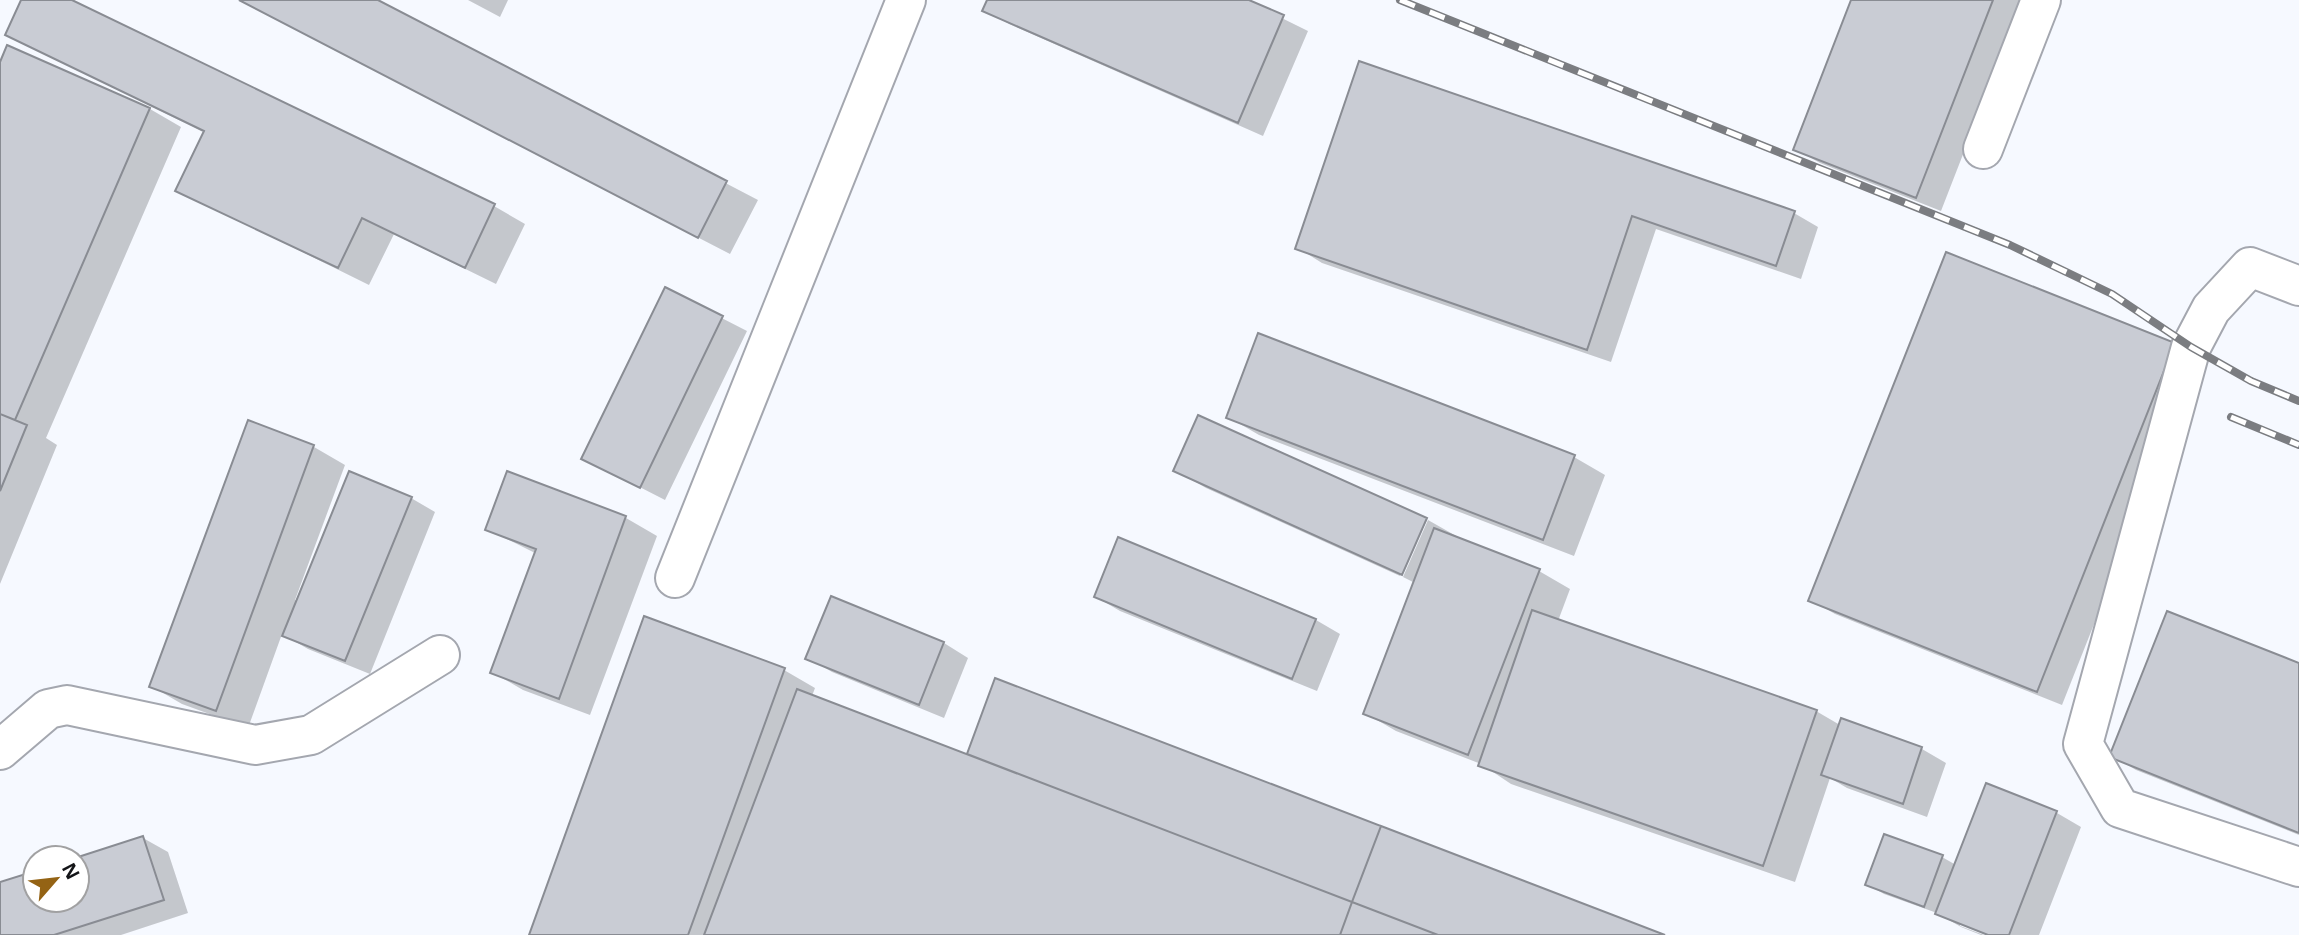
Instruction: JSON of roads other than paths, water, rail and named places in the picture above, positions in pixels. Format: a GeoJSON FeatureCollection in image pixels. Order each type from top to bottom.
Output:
{"type":"FeatureCollection","features":[{"type":"Feature","properties":{"kind":"lane"},"geometry":{"type":"LineString","coordinates":[[675,578],[906,0]]}},
{"type":"Feature","properties":{"kind":"lane"},"geometry":{"type":"LineString","coordinates":[[1983,149],[2041,0]]}},
{"type":"Feature","properties":{"kind":"lane"},"geometry":{"type":"LineString","coordinates":[[2299,286],[2250,267],[2211,309],[2190,347],[2083,744],[2120,808],[2299,867]]}},
{"type":"Feature","properties":{"kind":"lane"},"geometry":{"type":"LineString","coordinates":[[0,750],[48,709],[67,705],[256,745],[312,735],[440,656]]}},
{"type":"Feature","properties":{"kind":"railway"},"geometry":{"type":"LineString","coordinates":[[1400,0],[2010,245],[2112,294],[2191,347],[2251,381],[2299,401]]}},
{"type":"Feature","properties":{"kind":"railway"},"geometry":{"type":"LineString","coordinates":[[2231,417],[2299,445]]}}]}
